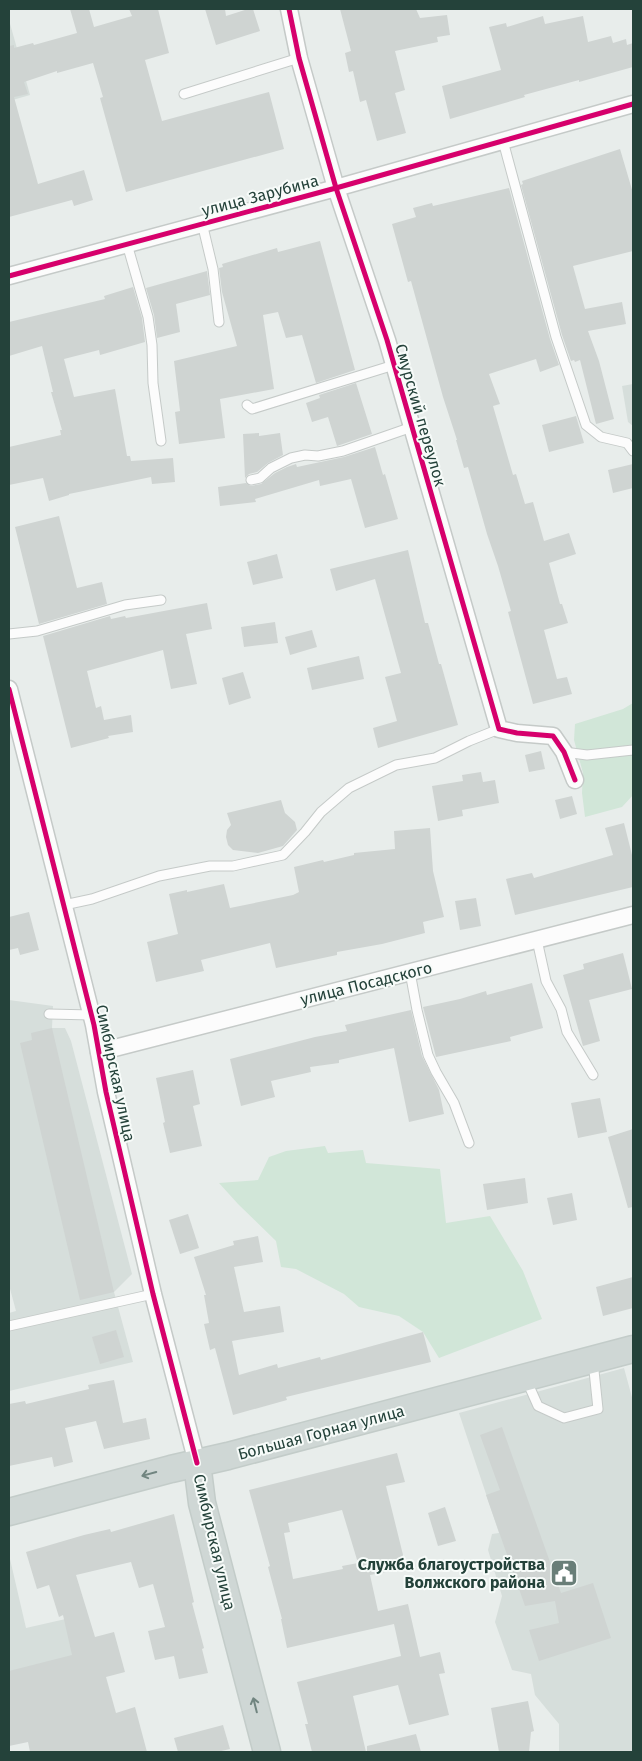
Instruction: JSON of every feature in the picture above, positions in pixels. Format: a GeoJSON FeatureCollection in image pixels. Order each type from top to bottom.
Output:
{"type":"FeatureCollection","features":[{"type":"Feature","properties":{"kind":"main road","name":"Большая Горная улица"},"geometry":{"type":"LineString","coordinates":[[9,1512],[633,1349]]}},
{"type":"Feature","properties":{"kind":"main road","name":"Симбирская улица"},"geometry":{"type":"LineString","coordinates":[[197,1463],[202,1503],[267,1752]]}},
{"type":"Feature","properties":{"kind":"street","name":"Смурский переулок"},"geometry":{"type":"LineString","coordinates":[[289,9],[299,58],[336,188],[394,365],[499,729]]}},
{"type":"Feature","properties":{"kind":"street","name":"улица Зарубина"},"geometry":{"type":"LineString","coordinates":[[9,276],[336,188],[633,104]]}},
{"type":"Feature","properties":{"kind":"street","name":"Симбирская улица"},"geometry":{"type":"LineString","coordinates":[[9,689],[92,1015],[106,1092],[153,1294],[197,1463]]}},
{"type":"Feature","properties":{"kind":"street"},"geometry":{"type":"LineString","coordinates":[[499,729],[517,733],[552,736],[564,752],[575,780]]}},
{"type":"Feature","properties":{"kind":"street","name":"улица Посадского"},"geometry":{"type":"LineString","coordinates":[[99,1052],[633,915]]}},
{"type":"Feature","properties":{"kind":"lane"},"geometry":{"type":"LineString","coordinates":[[184,94],[299,58]]}},
{"type":"Feature","properties":{"kind":"lane"},"geometry":{"type":"LineString","coordinates":[[504,141],[556,337],[586,425],[601,437],[627,443],[633,451]]}},
{"type":"Feature","properties":{"kind":"lane"},"geometry":{"type":"LineString","coordinates":[[202,223],[213,269],[219,322]]}},
{"type":"Feature","properties":{"kind":"lane"},"geometry":{"type":"LineString","coordinates":[[127,244],[148,317],[152,345],[153,384],[161,441]]}},
{"type":"Feature","properties":{"kind":"lane"},"geometry":{"type":"LineString","coordinates":[[247,405],[252,409],[394,365]]}},
{"type":"Feature","properties":{"kind":"lane"},"geometry":{"type":"LineString","coordinates":[[251,480],[260,478],[271,468],[290,458],[305,455],[318,456],[343,451],[412,426]]}},
{"type":"Feature","properties":{"kind":"lane"},"geometry":{"type":"LineString","coordinates":[[9,634],[37,631],[125,605],[161,600]]}},
{"type":"Feature","properties":{"kind":"lane"},"geometry":{"type":"LineString","coordinates":[[64,905],[92,899],[159,876],[210,866],[233,866],[283,855],[321,812],[349,788],[396,765],[434,758],[499,729]]}},
{"type":"Feature","properties":{"kind":"lane"},"geometry":{"type":"LineString","coordinates":[[564,752],[587,755],[633,750]]}},
{"type":"Feature","properties":{"kind":"lane"},"geometry":{"type":"LineString","coordinates":[[537,940],[546,981],[562,1009],[567,1032],[593,1075]]}},
{"type":"Feature","properties":{"kind":"lane"},"geometry":{"type":"LineString","coordinates":[[410,972],[428,1055],[454,1103],[469,1143]]}},
{"type":"Feature","properties":{"kind":"lane"},"geometry":{"type":"LineString","coordinates":[[49,1014],[92,1015]]}},
{"type":"Feature","properties":{"kind":"lane"},"geometry":{"type":"LineString","coordinates":[[9,1326],[153,1294]]}},
{"type":"Feature","properties":{"kind":"lane"},"geometry":{"type":"LineString","coordinates":[[526,1378],[538,1406],[564,1418],[598,1409],[593,1360]]}},
{"type":"Feature","properties":{"kind":"shaded area"},"geometry":{"type":"Polygon","coordinates":[[[9,20],[30,95],[9,101],[9,20]]]}},
{"type":"Feature","properties":{"kind":"shaded area"},"geometry":{"type":"Polygon","coordinates":[[[633,384],[633,426],[628,422],[622,386],[633,384]]]}},
{"type":"Feature","properties":{"kind":"shaded area"},"geometry":{"type":"Polygon","coordinates":[[[9,1000],[53,1006],[52,1028],[65,1028],[71,1041],[132,1274],[114,1292],[133,1362],[9,1391],[9,1313],[16,1311],[9,1285],[9,1000]]]}},
{"type":"Feature","properties":{"kind":"shaded area","name":"Служба благоустройства Волжского района"},"geometry":{"type":"Polygon","coordinates":[[[624,1368],[633,1401],[633,1752],[559,1752],[559,1724],[535,1695],[531,1674],[512,1670],[495,1622],[502,1596],[488,1550],[492,1534],[499,1533],[459,1413],[624,1368]]]}},
{"type":"Feature","properties":{"kind":"shaded area"},"geometry":{"type":"Polygon","coordinates":[[[9,1559],[26,1628],[70,1618],[105,1678],[9,1699],[9,1559]]]}},
{"type":"Feature","properties":{"kind":"green space"},"geometry":{"type":"Polygon","coordinates":[[[633,703],[633,795],[622,807],[585,817],[582,793],[583,773],[574,740],[575,724],[623,709],[633,703]]]}},
{"type":"Feature","properties":{"kind":"green space"},"geometry":{"type":"Polygon","coordinates":[[[325,1146],[328,1153],[363,1150],[366,1163],[440,1169],[446,1223],[490,1216],[523,1271],[542,1319],[439,1358],[423,1332],[399,1316],[359,1307],[344,1294],[296,1269],[281,1267],[276,1241],[219,1183],[258,1180],[269,1157],[286,1151],[325,1146]]]}},
{"type":"Feature","properties":{"kind":"building"},"geometry":{"type":"Polygon","coordinates":[[[70,9],[89,9],[94,27],[132,16],[129,9],[158,9],[169,53],[145,60],[162,121],[269,92],[284,149],[126,192],[100,98],[103,97],[93,63],[57,73],[57,71],[24,82],[28,94],[14,97],[38,184],[84,170],[93,200],[74,206],[72,200],[9,217],[9,46],[14,45],[14,48],[33,43],[34,45],[77,33],[70,9]]]}},
{"type":"Feature","properties":{"kind":"building"},"geometry":{"type":"Polygon","coordinates":[[[205,9],[225,9],[226,16],[253,9],[260,31],[216,45],[205,9]]]}},
{"type":"Feature","properties":{"kind":"building"},"geometry":{"type":"Polygon","coordinates":[[[340,9],[416,9],[420,18],[447,15],[450,35],[437,37],[438,42],[395,51],[405,90],[395,93],[406,133],[377,141],[366,100],[360,102],[353,71],[349,72],[345,53],[351,51],[340,9]]]}},
{"type":"Feature","properties":{"kind":"building"},"geometry":{"type":"Polygon","coordinates":[[[543,16],[545,24],[583,16],[588,42],[611,36],[613,43],[626,39],[627,45],[633,43],[633,67],[524,95],[525,97],[450,119],[442,86],[501,70],[489,27],[506,23],[507,27],[543,16]]]}},
{"type":"Feature","properties":{"kind":"building"},"geometry":{"type":"Polygon","coordinates":[[[620,149],[633,193],[633,251],[573,266],[585,309],[622,302],[626,324],[588,331],[599,361],[614,419],[596,424],[580,360],[571,361],[562,335],[521,185],[523,184],[522,181],[620,149]]]}},
{"type":"Feature","properties":{"kind":"building"},"geometry":{"type":"Polygon","coordinates":[[[509,188],[550,339],[559,365],[540,372],[536,359],[489,374],[500,404],[493,406],[513,475],[516,474],[525,504],[533,502],[544,541],[569,533],[576,554],[549,563],[560,604],[562,604],[568,623],[544,630],[557,679],[567,677],[572,694],[533,704],[508,612],[511,611],[498,566],[468,467],[464,468],[411,281],[408,282],[392,224],[416,217],[413,208],[432,203],[433,206],[509,188]]]}},
{"type":"Feature","properties":{"kind":"building"},"geometry":{"type":"Polygon","coordinates":[[[320,241],[355,370],[316,383],[302,335],[286,338],[278,312],[263,315],[274,389],[220,399],[225,438],[179,444],[175,412],[180,411],[174,361],[237,346],[222,292],[219,268],[223,267],[222,264],[277,248],[278,252],[320,241]]]}},
{"type":"Feature","properties":{"kind":"building"},"geometry":{"type":"Polygon","coordinates":[[[207,271],[210,295],[176,304],[180,332],[157,338],[154,315],[146,288],[207,271]]]}},
{"type":"Feature","properties":{"kind":"building"},"geometry":{"type":"Polygon","coordinates":[[[133,287],[142,318],[145,342],[100,355],[99,350],[64,359],[74,397],[115,389],[127,456],[130,456],[131,461],[173,458],[175,482],[152,484],[151,477],[69,494],[49,501],[43,478],[9,485],[9,447],[61,435],[60,430],[62,430],[51,392],[53,392],[42,346],[9,356],[9,322],[105,299],[104,296],[133,287]]]}},
{"type":"Feature","properties":{"kind":"building"},"geometry":{"type":"Polygon","coordinates":[[[356,383],[372,434],[337,446],[328,417],[312,422],[306,403],[320,398],[319,395],[356,383]]]}},
{"type":"Feature","properties":{"kind":"building"},"geometry":{"type":"Polygon","coordinates":[[[576,416],[584,443],[549,452],[542,425],[576,416]]]}},
{"type":"Feature","properties":{"kind":"building"},"geometry":{"type":"Polygon","coordinates":[[[259,433],[259,436],[280,433],[283,455],[245,478],[243,434],[259,433]]]}},
{"type":"Feature","properties":{"kind":"building"},"geometry":{"type":"Polygon","coordinates":[[[375,447],[398,519],[365,528],[351,479],[320,486],[319,480],[255,499],[256,502],[220,506],[218,487],[246,483],[250,486],[261,484],[275,473],[296,464],[297,467],[344,457],[375,447]]]}},
{"type":"Feature","properties":{"kind":"building"},"geometry":{"type":"Polygon","coordinates":[[[633,464],[633,488],[613,493],[608,470],[633,464]]]}},
{"type":"Feature","properties":{"kind":"building"},"geometry":{"type":"Polygon","coordinates":[[[59,516],[77,588],[102,582],[107,604],[39,624],[15,527],[59,516]]]}},
{"type":"Feature","properties":{"kind":"building"},"geometry":{"type":"Polygon","coordinates":[[[408,550],[425,623],[428,623],[458,725],[378,748],[373,728],[397,721],[385,677],[401,673],[375,579],[336,591],[330,569],[408,550]]]}},
{"type":"Feature","properties":{"kind":"building"},"geometry":{"type":"Polygon","coordinates":[[[277,554],[283,578],[253,585],[247,562],[277,554]]]}},
{"type":"Feature","properties":{"kind":"building"},"geometry":{"type":"Polygon","coordinates":[[[207,603],[212,629],[186,634],[197,684],[171,689],[163,650],[87,671],[96,708],[101,706],[104,720],[131,715],[133,732],[108,736],[109,738],[71,748],[43,636],[110,616],[111,619],[125,616],[126,618],[207,603]]]}},
{"type":"Feature","properties":{"kind":"building"},"geometry":{"type":"Polygon","coordinates":[[[275,622],[278,643],[244,647],[241,627],[275,622]]]}},
{"type":"Feature","properties":{"kind":"building"},"geometry":{"type":"Polygon","coordinates":[[[312,630],[317,647],[290,655],[285,637],[312,630]]]}},
{"type":"Feature","properties":{"kind":"building"},"geometry":{"type":"Polygon","coordinates":[[[359,656],[364,679],[312,690],[307,668],[359,656]]]}},
{"type":"Feature","properties":{"kind":"building"},"geometry":{"type":"Polygon","coordinates":[[[243,672],[251,698],[229,705],[222,678],[243,672]]]}},
{"type":"Feature","properties":{"kind":"building"},"geometry":{"type":"Polygon","coordinates":[[[541,751],[545,769],[529,772],[525,755],[541,751]]]}},
{"type":"Feature","properties":{"kind":"building"},"geometry":{"type":"Polygon","coordinates":[[[481,772],[483,782],[495,780],[499,803],[462,810],[463,816],[438,821],[432,786],[463,781],[462,775],[481,772]]]}},
{"type":"Feature","properties":{"kind":"building"},"geometry":{"type":"Polygon","coordinates":[[[572,796],[577,814],[560,819],[555,800],[572,796]]]}},
{"type":"Feature","properties":{"kind":"building"},"geometry":{"type":"Polygon","coordinates":[[[281,800],[285,813],[295,822],[297,830],[283,846],[258,853],[233,850],[228,845],[227,830],[231,825],[227,813],[281,800]]]}},
{"type":"Feature","properties":{"kind":"building"},"geometry":{"type":"Polygon","coordinates":[[[624,823],[633,859],[633,887],[515,915],[506,879],[532,873],[534,878],[613,855],[605,828],[624,823]]]}},
{"type":"Feature","properties":{"kind":"building"},"geometry":{"type":"Polygon","coordinates":[[[430,828],[433,871],[444,917],[423,922],[425,933],[382,944],[337,952],[337,955],[276,968],[270,943],[201,960],[204,971],[156,982],[147,942],[178,934],[169,894],[224,884],[230,908],[293,895],[299,892],[294,867],[354,855],[354,853],[395,849],[394,831],[430,828]]]}},
{"type":"Feature","properties":{"kind":"building"},"geometry":{"type":"Polygon","coordinates":[[[476,898],[481,926],[460,930],[455,901],[476,898]]]}},
{"type":"Feature","properties":{"kind":"building"},"geometry":{"type":"Polygon","coordinates":[[[29,912],[39,950],[20,955],[18,948],[9,950],[9,917],[29,912]]]}},
{"type":"Feature","properties":{"kind":"building"},"geometry":{"type":"Polygon","coordinates":[[[623,953],[632,989],[589,1000],[600,1041],[583,1046],[563,975],[584,969],[583,964],[623,953]]]}},
{"type":"Feature","properties":{"kind":"building"},"geometry":{"type":"Polygon","coordinates":[[[532,983],[543,1028],[510,1037],[511,1041],[436,1057],[423,1007],[486,991],[487,995],[532,983]]]}},
{"type":"Feature","properties":{"kind":"building"},"geometry":{"type":"Polygon","coordinates":[[[411,1010],[422,1056],[439,1090],[444,1114],[409,1122],[394,1048],[339,1060],[339,1063],[310,1067],[311,1072],[271,1081],[275,1097],[241,1106],[230,1059],[315,1037],[347,1031],[345,1025],[411,1010]]]}},
{"type":"Feature","properties":{"kind":"building"},"geometry":{"type":"Polygon","coordinates":[[[52,1028],[114,1292],[80,1300],[20,1043],[32,1040],[31,1033],[52,1028]]]}},
{"type":"Feature","properties":{"kind":"building"},"geometry":{"type":"Polygon","coordinates":[[[193,1070],[200,1104],[193,1106],[202,1146],[170,1153],[156,1078],[193,1070]]]}},
{"type":"Feature","properties":{"kind":"building"},"geometry":{"type":"Polygon","coordinates":[[[600,1098],[607,1132],[578,1138],[571,1103],[600,1098]]]}},
{"type":"Feature","properties":{"kind":"building"},"geometry":{"type":"Polygon","coordinates":[[[633,1129],[633,1207],[628,1208],[608,1137],[633,1129]]]}},
{"type":"Feature","properties":{"kind":"building"},"geometry":{"type":"Polygon","coordinates":[[[525,1178],[528,1203],[487,1210],[483,1184],[525,1178]]]}},
{"type":"Feature","properties":{"kind":"building"},"geometry":{"type":"Polygon","coordinates":[[[572,1193],[577,1220],[553,1225],[547,1198],[572,1193]]]}},
{"type":"Feature","properties":{"kind":"building"},"geometry":{"type":"Polygon","coordinates":[[[188,1214],[199,1248],[180,1254],[169,1220],[188,1214]]]}},
{"type":"Feature","properties":{"kind":"building"},"geometry":{"type":"Polygon","coordinates":[[[258,1236],[263,1262],[234,1267],[244,1312],[280,1306],[284,1332],[232,1341],[239,1375],[277,1364],[278,1368],[320,1357],[321,1360],[423,1332],[431,1362],[286,1397],[287,1400],[233,1415],[215,1348],[210,1350],[204,1324],[209,1323],[204,1295],[206,1295],[194,1257],[234,1245],[233,1241],[258,1236]]]}},
{"type":"Feature","properties":{"kind":"building"},"geometry":{"type":"Polygon","coordinates":[[[633,1277],[633,1308],[603,1316],[596,1287],[633,1277]]]}},
{"type":"Feature","properties":{"kind":"building"},"geometry":{"type":"Polygon","coordinates":[[[116,1330],[124,1357],[100,1364],[92,1337],[116,1330]]]}},
{"type":"Feature","properties":{"kind":"building"},"geometry":{"type":"Polygon","coordinates":[[[114,1380],[123,1423],[146,1418],[150,1439],[104,1449],[96,1421],[65,1428],[73,1462],[54,1467],[52,1457],[9,1466],[9,1404],[25,1401],[26,1404],[89,1389],[88,1385],[114,1380]]]}},
{"type":"Feature","properties":{"kind":"building"},"geometry":{"type":"Polygon","coordinates":[[[502,1427],[561,1593],[593,1583],[611,1638],[539,1661],[529,1630],[559,1623],[555,1601],[525,1606],[486,1495],[500,1490],[480,1435],[502,1427]]]}},
{"type":"Feature","properties":{"kind":"building"},"geometry":{"type":"Polygon","coordinates":[[[397,1453],[405,1482],[386,1486],[406,1567],[390,1569],[391,1571],[370,1575],[378,1611],[408,1604],[420,1657],[440,1652],[445,1673],[439,1674],[449,1715],[409,1725],[398,1685],[353,1696],[366,1752],[312,1752],[305,1724],[308,1724],[297,1682],[401,1656],[394,1624],[287,1648],[282,1619],[268,1567],[270,1566],[249,1490],[397,1453]],[[342,1510],[288,1523],[290,1532],[284,1533],[293,1579],[343,1569],[342,1566],[358,1563],[342,1510]]]}},
{"type":"Feature","properties":{"kind":"building"},"geometry":{"type":"Polygon","coordinates":[[[445,1507],[456,1541],[438,1546],[428,1513],[445,1507]]]}},
{"type":"Feature","properties":{"kind":"building"},"geometry":{"type":"Polygon","coordinates":[[[174,1514],[208,1673],[179,1679],[174,1656],[155,1660],[148,1631],[165,1627],[153,1584],[139,1588],[131,1562],[76,1575],[95,1637],[114,1632],[125,1672],[106,1677],[116,1713],[135,1707],[147,1752],[30,1752],[28,1742],[9,1746],[9,1671],[72,1655],[63,1615],[59,1617],[49,1585],[37,1589],[26,1552],[84,1535],[110,1529],[111,1532],[174,1514]]]}},
{"type":"Feature","properties":{"kind":"building"},"geometry":{"type":"Polygon","coordinates":[[[528,1701],[534,1731],[531,1732],[529,1752],[499,1752],[491,1708],[528,1701]]]}},
{"type":"Feature","properties":{"kind":"building"},"geometry":{"type":"Polygon","coordinates":[[[223,1725],[230,1749],[217,1752],[178,1752],[174,1738],[223,1725]]]}},
{"type":"Feature","properties":{"kind":"building"},"geometry":{"type":"Polygon","coordinates":[[[416,1734],[421,1752],[367,1752],[367,1746],[416,1734]]]}},
{"type":"Feature","properties":{"kind":"cycle path"},"geometry":{"type":"LineString","coordinates":[[289,9],[299,58],[336,188],[387,340],[499,729],[517,733],[553,736],[564,752],[575,780]]}},
{"type":"Feature","properties":{"kind":"cycle path"},"geometry":{"type":"LineString","coordinates":[[9,276],[336,188],[633,104]]}},
{"type":"Feature","properties":{"kind":"cycle path"},"geometry":{"type":"LineString","coordinates":[[9,689],[94,1025],[106,1092],[153,1294],[197,1463]]}},
{"type":"Feature","properties":{"kind":"place","name":"Служба благоустройства Волжского района"},"geometry":{"type":"Point","coordinates":[564,1573]}}]}
